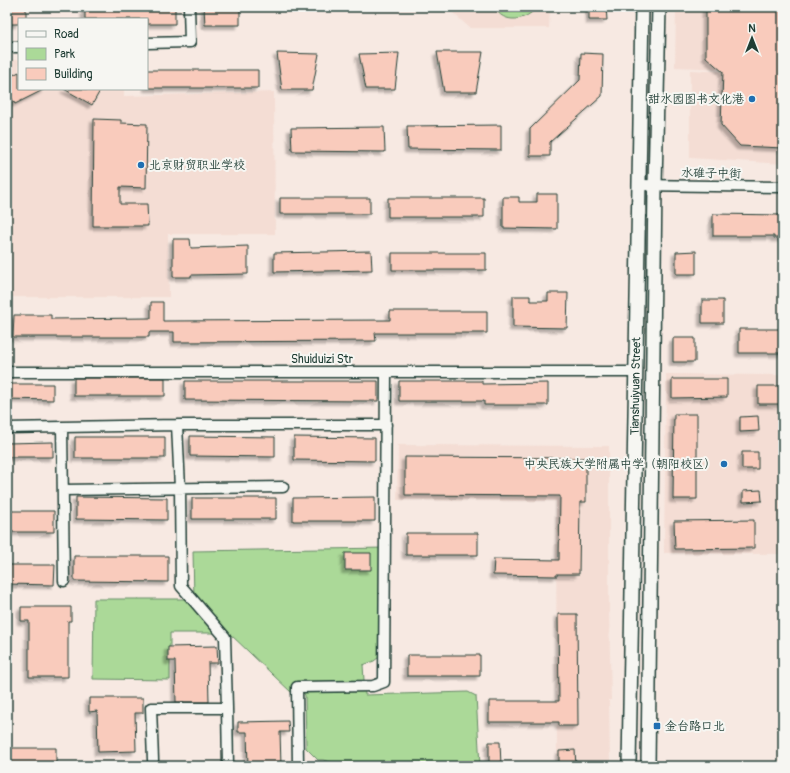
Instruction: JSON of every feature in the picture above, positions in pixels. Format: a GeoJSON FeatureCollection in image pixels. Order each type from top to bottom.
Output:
{"type":"FeatureCollection","features":[{"type":"Feature","properties":{"kind":"main road","name":"Tianshuiyuan Street"},"geometry":{"type":"LineString","coordinates":[[629,766],[642,7]]}},
{"type":"Feature","properties":{"kind":"main road","name":"Tianshuiyuan Street"},"geometry":{"type":"LineString","coordinates":[[648,766],[654,185],[659,7]]}},
{"type":"Feature","properties":{"kind":"street"},"geometry":{"type":"LineString","coordinates":[[148,43],[190,42],[190,7]]}},
{"type":"Feature","properties":{"kind":"street"},"geometry":{"type":"LineString","coordinates":[[7,47],[18,47]]}},
{"type":"Feature","properties":{"kind":"street","name":"水碓子中街"},"geometry":{"type":"LineString","coordinates":[[638,186],[783,187]]}},
{"type":"Feature","properties":{"kind":"street","name":"Shuiduizi Str"},"geometry":{"type":"LineString","coordinates":[[7,372],[636,372]]}},
{"type":"Feature","properties":{"kind":"street"},"geometry":{"type":"LineString","coordinates":[[298,766],[297,687],[373,686],[384,682],[386,372]]}},
{"type":"Feature","properties":{"kind":"street"},"geometry":{"type":"LineString","coordinates":[[7,428],[177,425],[386,426]]}},
{"type":"Feature","properties":{"kind":"street"},"geometry":{"type":"LineString","coordinates":[[177,425],[180,488],[181,586],[225,637],[228,766]]}},
{"type":"Feature","properties":{"kind":"street"},"geometry":{"type":"LineString","coordinates":[[62,428],[64,581]]}},
{"type":"Feature","properties":{"kind":"street"},"geometry":{"type":"LineString","coordinates":[[63,490],[283,487]]}},
{"type":"Feature","properties":{"kind":"street"},"geometry":{"type":"LineString","coordinates":[[153,760],[151,708],[227,708]]}},
{"type":"Feature","properties":{"kind":"shaded area"},"geometry":{"type":"Polygon","coordinates":[[[446,7],[550,7],[549,28],[470,28],[446,7]]]}},
{"type":"Feature","properties":{"kind":"shaded area"},"geometry":{"type":"Polygon","coordinates":[[[676,7],[783,7],[783,71],[675,67],[676,7]]]}},
{"type":"Feature","properties":{"kind":"shaded area","name":"北京财贸职业学校"},"geometry":{"type":"Polygon","coordinates":[[[7,60],[18,60],[18,90],[124,90],[124,96],[274,92],[275,234],[168,234],[169,297],[7,297],[7,60]]]}},
{"type":"Feature","properties":{"kind":"shaded area","name":"甜水园图书文化港"},"geometry":{"type":"Polygon","coordinates":[[[690,70],[783,74],[783,164],[690,158],[690,70]]]}},
{"type":"Feature","properties":{"kind":"shaded area","name":"中央民族大学附属中学（朝阳校区）"},"geometry":{"type":"Polygon","coordinates":[[[666,374],[783,375],[783,554],[664,553],[666,374]]]}},
{"type":"Feature","properties":{"kind":"shaded area"},"geometry":{"type":"Polygon","coordinates":[[[398,445],[609,446],[609,610],[611,700],[609,700],[610,766],[557,766],[556,501],[397,500],[398,445]]]}},
{"type":"Feature","properties":{"kind":"green space"},"geometry":{"type":"Polygon","coordinates":[[[494,7],[537,7],[532,12],[521,18],[509,19],[498,13],[494,7]]]}},
{"type":"Feature","properties":{"kind":"green space"},"geometry":{"type":"Polygon","coordinates":[[[387,548],[388,650],[374,661],[363,665],[365,695],[468,692],[476,696],[480,766],[344,766],[318,760],[306,748],[305,695],[301,690],[293,694],[229,633],[170,633],[170,680],[93,679],[94,599],[194,599],[193,551],[387,548]]]}},
{"type":"Feature","properties":{"kind":"building"},"geometry":{"type":"Polygon","coordinates":[[[7,7],[26,7],[26,18],[18,18],[18,24],[7,24],[7,7]]]}},
{"type":"Feature","properties":{"kind":"building"},"geometry":{"type":"Polygon","coordinates":[[[175,7],[175,24],[148,24],[148,18],[85,18],[85,8],[175,7]]]}},
{"type":"Feature","properties":{"kind":"building"},"geometry":{"type":"Polygon","coordinates":[[[204,7],[240,7],[240,25],[205,25],[204,7]]]}},
{"type":"Feature","properties":{"kind":"building"},"geometry":{"type":"Polygon","coordinates":[[[589,7],[606,7],[607,20],[589,20],[589,7]]]}},
{"type":"Feature","properties":{"kind":"building"},"geometry":{"type":"Polygon","coordinates":[[[706,7],[783,7],[783,148],[740,146],[721,125],[723,72],[706,57],[706,7]]]}},
{"type":"Feature","properties":{"kind":"building"},"geometry":{"type":"Polygon","coordinates":[[[437,52],[483,52],[476,92],[444,92],[437,52]]]}},
{"type":"Feature","properties":{"kind":"building"},"geometry":{"type":"Polygon","coordinates":[[[277,53],[319,54],[312,90],[282,90],[277,53]]]}},
{"type":"Feature","properties":{"kind":"building"},"geometry":{"type":"Polygon","coordinates":[[[399,53],[395,89],[366,89],[359,54],[399,53]]]}},
{"type":"Feature","properties":{"kind":"building"},"geometry":{"type":"Polygon","coordinates":[[[581,53],[603,54],[602,96],[550,142],[550,156],[530,156],[530,129],[580,80],[581,53]]]}},
{"type":"Feature","properties":{"kind":"building"},"geometry":{"type":"Polygon","coordinates":[[[148,70],[258,70],[258,88],[148,88],[148,70]]]}},
{"type":"Feature","properties":{"kind":"building"},"geometry":{"type":"Polygon","coordinates":[[[18,72],[18,90],[43,90],[15,104],[7,90],[7,78],[18,72]]]}},
{"type":"Feature","properties":{"kind":"building"},"geometry":{"type":"Polygon","coordinates":[[[66,90],[100,90],[92,105],[66,90]]]}},
{"type":"Feature","properties":{"kind":"building"},"geometry":{"type":"Polygon","coordinates":[[[94,119],[121,120],[121,123],[147,124],[146,188],[120,187],[120,204],[147,204],[148,226],[93,226],[94,119]]]}},
{"type":"Feature","properties":{"kind":"building"},"geometry":{"type":"Polygon","coordinates":[[[501,125],[501,150],[408,149],[407,126],[501,125]]]}},
{"type":"Feature","properties":{"kind":"building"},"geometry":{"type":"Polygon","coordinates":[[[384,127],[385,152],[292,151],[291,128],[384,127]]]}},
{"type":"Feature","properties":{"kind":"building"},"geometry":{"type":"Polygon","coordinates":[[[537,194],[557,194],[557,229],[503,228],[503,197],[519,197],[519,202],[537,202],[537,194]]]}},
{"type":"Feature","properties":{"kind":"building"},"geometry":{"type":"Polygon","coordinates":[[[280,198],[370,198],[370,214],[280,214],[280,198]]]}},
{"type":"Feature","properties":{"kind":"building"},"geometry":{"type":"Polygon","coordinates":[[[388,198],[484,198],[484,217],[388,217],[388,198]]]}},
{"type":"Feature","properties":{"kind":"building"},"geometry":{"type":"Polygon","coordinates":[[[713,214],[783,215],[783,238],[774,238],[774,236],[713,236],[713,214]]]}},
{"type":"Feature","properties":{"kind":"building"},"geometry":{"type":"Polygon","coordinates":[[[173,239],[190,239],[191,248],[248,246],[248,274],[191,275],[191,277],[173,277],[173,239]]]}},
{"type":"Feature","properties":{"kind":"building"},"geometry":{"type":"Polygon","coordinates":[[[371,251],[372,270],[274,272],[274,253],[371,251]]]}},
{"type":"Feature","properties":{"kind":"building"},"geometry":{"type":"Polygon","coordinates":[[[696,251],[696,274],[676,274],[676,252],[696,251]]]}},
{"type":"Feature","properties":{"kind":"building"},"geometry":{"type":"Polygon","coordinates":[[[392,253],[486,253],[486,270],[392,270],[392,253]]]}},
{"type":"Feature","properties":{"kind":"building"},"geometry":{"type":"Polygon","coordinates":[[[548,293],[568,293],[567,328],[513,327],[513,296],[530,296],[530,301],[548,301],[548,293]]]}},
{"type":"Feature","properties":{"kind":"building"},"geometry":{"type":"Polygon","coordinates":[[[702,300],[723,300],[723,323],[702,323],[702,300]]]}},
{"type":"Feature","properties":{"kind":"building"},"geometry":{"type":"Polygon","coordinates":[[[151,302],[163,302],[163,321],[390,320],[390,311],[487,311],[487,333],[375,333],[376,341],[174,342],[174,332],[149,332],[149,337],[13,337],[14,315],[51,315],[51,319],[151,318],[151,302]]]}},
{"type":"Feature","properties":{"kind":"building"},"geometry":{"type":"Polygon","coordinates":[[[739,329],[783,329],[783,353],[739,353],[739,329]]]}},
{"type":"Feature","properties":{"kind":"building"},"geometry":{"type":"Polygon","coordinates":[[[673,338],[695,338],[695,362],[673,362],[673,338]]]}},
{"type":"Feature","properties":{"kind":"building"},"geometry":{"type":"Polygon","coordinates":[[[74,378],[165,378],[165,396],[74,396],[74,378]]]}},
{"type":"Feature","properties":{"kind":"building"},"geometry":{"type":"Polygon","coordinates":[[[672,379],[727,379],[727,397],[672,398],[672,379]]]}},
{"type":"Feature","properties":{"kind":"building"},"geometry":{"type":"Polygon","coordinates":[[[185,381],[378,381],[378,401],[185,400],[185,381]]]}},
{"type":"Feature","properties":{"kind":"building"},"geometry":{"type":"Polygon","coordinates":[[[399,381],[482,381],[482,384],[548,383],[548,405],[484,405],[484,401],[399,401],[399,381]]]}},
{"type":"Feature","properties":{"kind":"building"},"geometry":{"type":"Polygon","coordinates":[[[7,384],[53,384],[53,400],[7,399],[7,384]]]}},
{"type":"Feature","properties":{"kind":"building"},"geometry":{"type":"Polygon","coordinates":[[[758,386],[783,386],[783,404],[758,404],[758,386]]]}},
{"type":"Feature","properties":{"kind":"building"},"geometry":{"type":"Polygon","coordinates":[[[674,414],[697,414],[697,499],[673,499],[674,414]]]}},
{"type":"Feature","properties":{"kind":"building"},"geometry":{"type":"Polygon","coordinates":[[[758,416],[759,431],[740,432],[740,417],[758,416]]]}},
{"type":"Feature","properties":{"kind":"building"},"geometry":{"type":"Polygon","coordinates":[[[190,436],[275,437],[275,457],[190,456],[190,436]]]}},
{"type":"Feature","properties":{"kind":"building"},"geometry":{"type":"Polygon","coordinates":[[[75,437],[165,437],[165,458],[75,458],[75,437]]]}},
{"type":"Feature","properties":{"kind":"building"},"geometry":{"type":"Polygon","coordinates":[[[294,437],[375,438],[375,461],[294,460],[294,437]]]}},
{"type":"Feature","properties":{"kind":"building"},"geometry":{"type":"Polygon","coordinates":[[[53,442],[53,457],[7,457],[7,443],[53,442]]]}},
{"type":"Feature","properties":{"kind":"building"},"geometry":{"type":"Polygon","coordinates":[[[742,452],[758,452],[758,469],[742,469],[742,452]]]}},
{"type":"Feature","properties":{"kind":"building"},"geometry":{"type":"Polygon","coordinates":[[[405,457],[586,458],[586,502],[580,502],[579,574],[557,574],[557,576],[493,575],[494,559],[559,560],[560,496],[405,495],[405,457]]]}},
{"type":"Feature","properties":{"kind":"building"},"geometry":{"type":"Polygon","coordinates":[[[761,490],[762,501],[743,502],[743,491],[761,490]]]}},
{"type":"Feature","properties":{"kind":"building"},"geometry":{"type":"Polygon","coordinates":[[[76,497],[167,498],[167,520],[76,519],[76,497]]]}},
{"type":"Feature","properties":{"kind":"building"},"geometry":{"type":"Polygon","coordinates":[[[375,497],[375,521],[293,521],[293,498],[375,497]]]}},
{"type":"Feature","properties":{"kind":"building"},"geometry":{"type":"Polygon","coordinates":[[[192,498],[276,498],[276,519],[192,519],[192,498]]]}},
{"type":"Feature","properties":{"kind":"building"},"geometry":{"type":"Polygon","coordinates":[[[7,511],[54,511],[54,532],[7,532],[7,511]]]}},
{"type":"Feature","properties":{"kind":"building"},"geometry":{"type":"Polygon","coordinates":[[[754,520],[754,548],[675,549],[674,521],[754,520]]]}},
{"type":"Feature","properties":{"kind":"building"},"geometry":{"type":"Polygon","coordinates":[[[406,533],[478,533],[478,555],[406,555],[406,533]]]}},
{"type":"Feature","properties":{"kind":"building"},"geometry":{"type":"Polygon","coordinates":[[[345,553],[371,553],[371,570],[345,570],[345,553]]]}},
{"type":"Feature","properties":{"kind":"building"},"geometry":{"type":"Polygon","coordinates":[[[74,556],[168,556],[168,582],[74,581],[74,556]]]}},
{"type":"Feature","properties":{"kind":"building"},"geometry":{"type":"Polygon","coordinates":[[[7,565],[55,565],[54,585],[7,584],[7,565]]]}},
{"type":"Feature","properties":{"kind":"building"},"geometry":{"type":"Polygon","coordinates":[[[21,607],[71,607],[71,621],[68,621],[68,677],[29,677],[29,621],[21,621],[21,607]]]}},
{"type":"Feature","properties":{"kind":"building"},"geometry":{"type":"Polygon","coordinates":[[[558,614],[577,614],[578,726],[559,726],[559,722],[489,722],[489,701],[559,701],[558,614]]]}},
{"type":"Feature","properties":{"kind":"building"},"geometry":{"type":"Polygon","coordinates":[[[217,646],[218,663],[208,663],[209,702],[176,702],[175,661],[168,661],[168,647],[217,646]]]}},
{"type":"Feature","properties":{"kind":"building"},"geometry":{"type":"Polygon","coordinates":[[[407,655],[480,655],[480,676],[407,676],[407,655]]]}},
{"type":"Feature","properties":{"kind":"building"},"geometry":{"type":"Polygon","coordinates":[[[89,698],[143,698],[143,713],[135,713],[136,751],[98,752],[97,711],[89,712],[89,698]]]}},
{"type":"Feature","properties":{"kind":"building"},"geometry":{"type":"Polygon","coordinates":[[[288,721],[289,732],[280,732],[281,766],[248,766],[247,732],[238,732],[238,722],[288,721]]]}},
{"type":"Feature","properties":{"kind":"building"},"geometry":{"type":"Polygon","coordinates":[[[489,742],[500,742],[501,766],[489,766],[489,742]]]}},
{"type":"Feature","properties":{"kind":"building"},"geometry":{"type":"Polygon","coordinates":[[[7,748],[56,748],[56,766],[7,766],[7,748]]]}},
{"type":"Feature","properties":{"kind":"building"},"geometry":{"type":"Polygon","coordinates":[[[575,750],[576,766],[559,766],[559,751],[575,750]]]}},
{"type":"Feature","properties":{"kind":"place","name":"甜水园图书文化港"},"geometry":{"type":"Point","coordinates":[752,99]}},
{"type":"Feature","properties":{"kind":"place","name":"北京财贸职业学校"},"geometry":{"type":"Point","coordinates":[141,165]}},
{"type":"Feature","properties":{"kind":"place","name":"中央民族大学附属中学（朝阳校区）"},"geometry":{"type":"Point","coordinates":[724,464]}},
{"type":"Feature","properties":{"kind":"place","name":"金台路口北"},"geometry":{"type":"Point","coordinates":[657,726]}}]}
